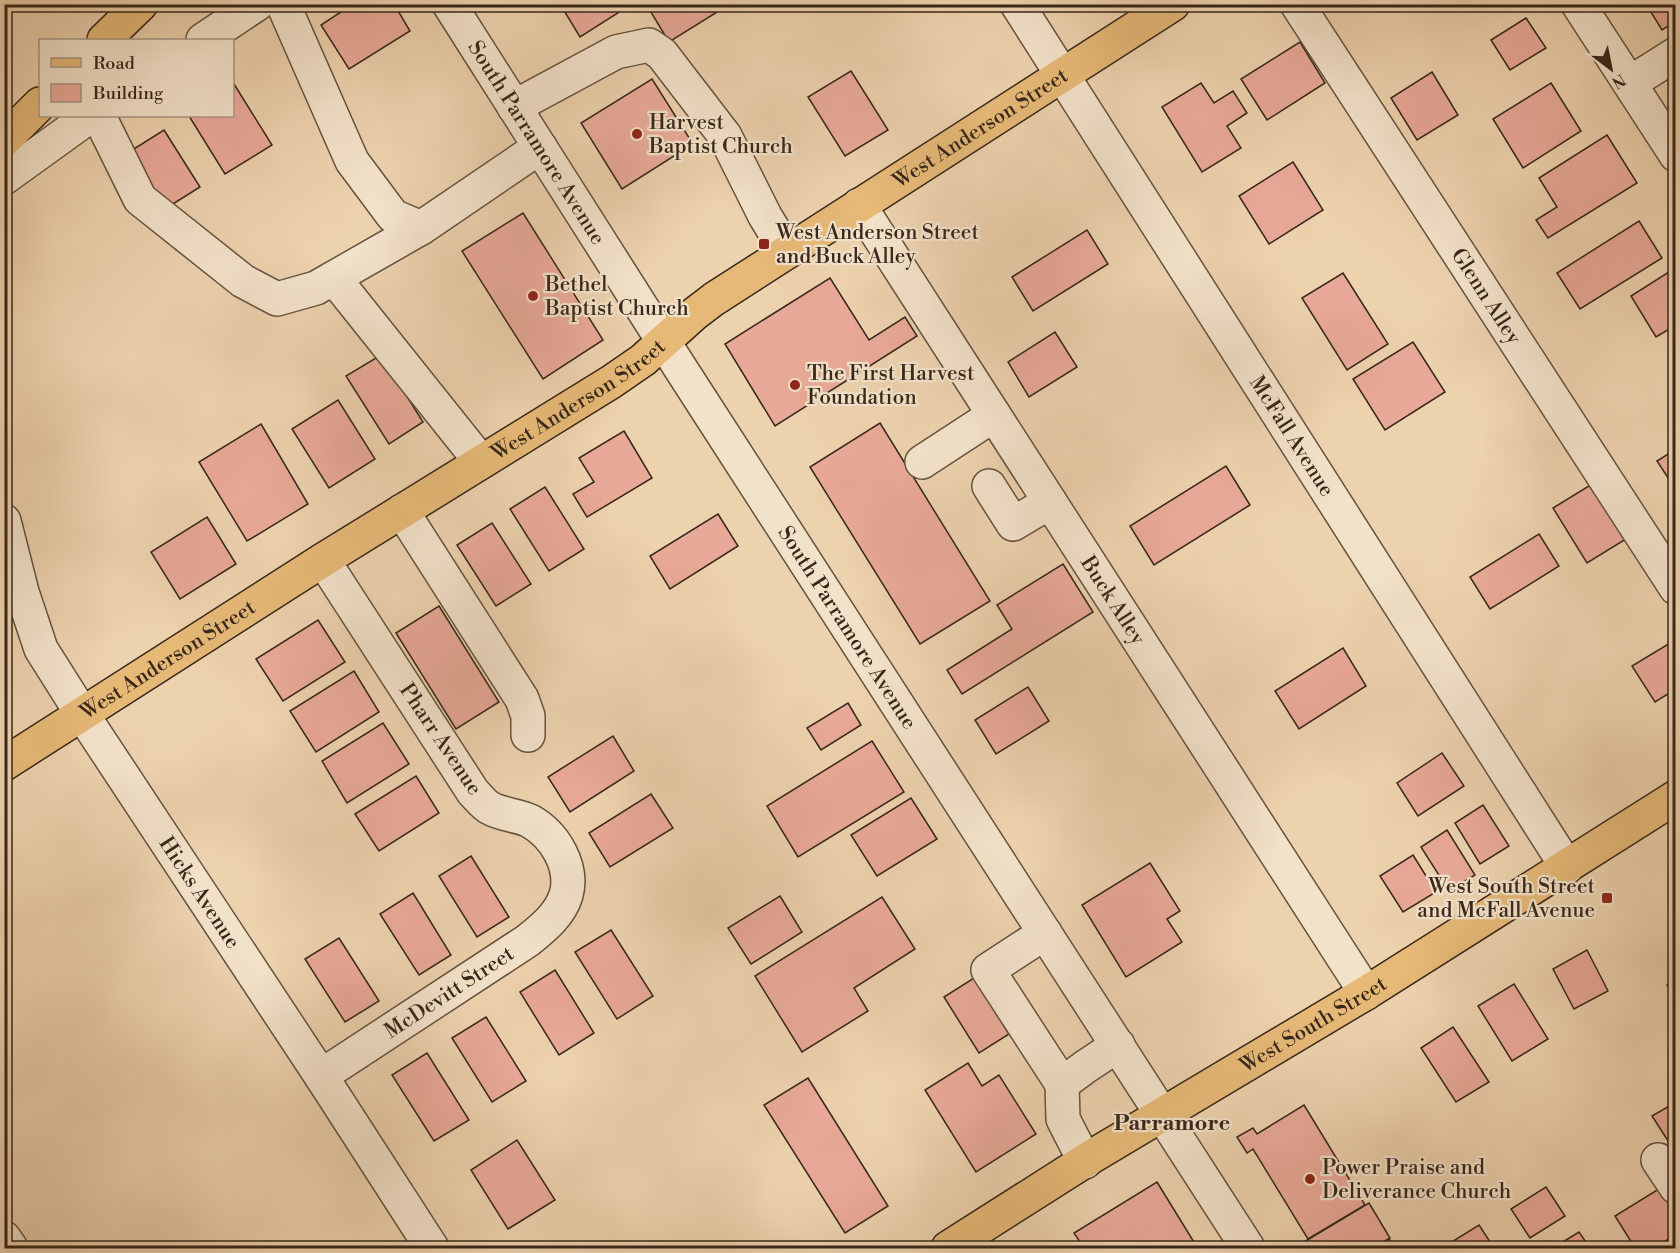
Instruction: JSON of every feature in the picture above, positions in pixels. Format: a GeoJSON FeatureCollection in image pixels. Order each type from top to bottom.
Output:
{"type":"FeatureCollection","features":[{"type":"Feature","properties":{"kind":"main road"},"geometry":{"type":"LineString","coordinates":[[106,39],[141,4]]}},
{"type":"Feature","properties":{"kind":"main road","name":"West Anderson Street"},"geometry":{"type":"LineString","coordinates":[[4,764],[323,560],[611,382],[643,360],[714,299],[1173,4]]}},
{"type":"Feature","properties":{"kind":"main road"},"geometry":{"type":"LineString","coordinates":[[4,140],[39,105]]}},
{"type":"Feature","properties":{"kind":"main road","name":"West South Street"},"geometry":{"type":"LineString","coordinates":[[948,1248],[1162,1114],[1366,993],[1676,797]]}},
{"type":"Feature","properties":{"kind":"street"},"geometry":{"type":"LineString","coordinates":[[204,39],[257,4]]}},
{"type":"Feature","properties":{"kind":"street"},"geometry":{"type":"LineString","coordinates":[[283,4],[352,161],[393,216],[421,228]]}},
{"type":"Feature","properties":{"kind":"street","name":"South Parramore Avenue"},"geometry":{"type":"LineString","coordinates":[[449,4],[663,341],[1248,1248]]}},
{"type":"Feature","properties":{"kind":"street","name":"McFall Avenue"},"geometry":{"type":"LineString","coordinates":[[1017,4],[1567,867]]}},
{"type":"Feature","properties":{"kind":"street","name":"Glenn Alley"},"geometry":{"type":"LineString","coordinates":[[1297,4],[1676,588]]}},
{"type":"Feature","properties":{"kind":"street"},"geometry":{"type":"LineString","coordinates":[[1578,4],[1676,155]]}},
{"type":"Feature","properties":{"kind":"street"},"geometry":{"type":"LineString","coordinates":[[514,107],[616,52],[649,45],[662,54],[725,136],[765,216],[787,252]]}},
{"type":"Feature","properties":{"kind":"street"},"geometry":{"type":"LineString","coordinates":[[1630,83],[1676,54]]}},
{"type":"Feature","properties":{"kind":"street"},"geometry":{"type":"LineString","coordinates":[[4,177],[89,117]]}},
{"type":"Feature","properties":{"kind":"street"},"geometry":{"type":"LineString","coordinates":[[99,117],[140,199],[243,281],[277,298],[316,288],[334,278],[421,228],[540,147]]}},
{"type":"Feature","properties":{"kind":"street","name":"Buck Alley"},"geometry":{"type":"LineString","coordinates":[[859,205],[1366,993]]}},
{"type":"Feature","properties":{"kind":"street"},"geometry":{"type":"LineString","coordinates":[[334,278],[481,462]]}},
{"type":"Feature","properties":{"kind":"street"},"geometry":{"type":"LineString","coordinates":[[922,462],[994,415]]}},
{"type":"Feature","properties":{"kind":"street"},"geometry":{"type":"LineString","coordinates":[[989,486],[1013,524],[1050,502]]}},
{"type":"Feature","properties":{"kind":"street"},"geometry":{"type":"LineString","coordinates":[[402,511],[522,699],[528,716],[528,735]]}},
{"type":"Feature","properties":{"kind":"street","name":"Hicks Avenue"},"geometry":{"type":"LineString","coordinates":[[4,521],[22,592],[41,649],[432,1248]]}},
{"type":"Feature","properties":{"kind":"street","name":"Pharr Avenue"},"geometry":{"type":"LineString","coordinates":[[323,560],[473,792],[490,808],[530,821],[547,834],[561,853],[567,875],[566,896]]}},
{"type":"Feature","properties":{"kind":"street","name":"McDevitt Street"},"geometry":{"type":"LineString","coordinates":[[321,1076],[527,941],[543,929],[555,915],[566,896]]}},
{"type":"Feature","properties":{"kind":"street"},"geometry":{"type":"LineString","coordinates":[[1045,933],[987,970],[1062,1084],[1063,1119],[1085,1162]]}},
{"type":"Feature","properties":{"kind":"street"},"geometry":{"type":"LineString","coordinates":[[1062,1084],[1118,1046]]}},
{"type":"Feature","properties":{"kind":"street"},"geometry":{"type":"LineString","coordinates":[[1658,1160],[1676,1187]]}},
{"type":"Feature","properties":{"kind":"street"},"geometry":{"type":"LineString","coordinates":[[4,1238],[11,1248]]}},
{"type":"Feature","properties":{"kind":"building"},"geometry":{"type":"Polygon","coordinates":[[[353,4],[394,4],[410,31],[349,69],[321,25],[353,4]]]}},
{"type":"Feature","properties":{"kind":"building"},"geometry":{"type":"Polygon","coordinates":[[[560,4],[632,4],[580,37],[560,4]]]}},
{"type":"Feature","properties":{"kind":"building"},"geometry":{"type":"Polygon","coordinates":[[[646,4],[719,4],[722,9],[669,42],[646,4]]]}},
{"type":"Feature","properties":{"kind":"building"},"geometry":{"type":"Polygon","coordinates":[[[1646,4],[1676,4],[1676,21],[1662,30],[1646,4]]]}},
{"type":"Feature","properties":{"kind":"building"},"geometry":{"type":"Polygon","coordinates":[[[1526,18],[1546,48],[1510,70],[1491,40],[1526,18]]]}},
{"type":"Feature","properties":{"kind":"building"},"geometry":{"type":"Polygon","coordinates":[[[1300,42],[1325,83],[1267,120],[1241,79],[1300,42]]]}},
{"type":"Feature","properties":{"kind":"building"},"geometry":{"type":"Polygon","coordinates":[[[851,71],[888,130],[845,156],[808,97],[851,71]]]}},
{"type":"Feature","properties":{"kind":"building"},"geometry":{"type":"Polygon","coordinates":[[[1432,72],[1458,115],[1417,140],[1391,98],[1432,72]]]}},
{"type":"Feature","properties":{"kind":"building","name":"Harvest Baptist Church"},"geometry":{"type":"Polygon","coordinates":[[[652,79],[693,144],[622,189],[581,123],[652,79]]]}},
{"type":"Feature","properties":{"kind":"building"},"geometry":{"type":"Polygon","coordinates":[[[1201,83],[1214,103],[1233,91],[1247,113],[1227,126],[1241,148],[1202,172],[1162,107],[1201,83]]]}},
{"type":"Feature","properties":{"kind":"building"},"geometry":{"type":"Polygon","coordinates":[[[1551,83],[1581,131],[1523,168],[1493,119],[1551,83]]]}},
{"type":"Feature","properties":{"kind":"building"},"geometry":{"type":"Polygon","coordinates":[[[234,84],[272,145],[225,174],[190,117],[234,117],[234,84]]]}},
{"type":"Feature","properties":{"kind":"building"},"geometry":{"type":"Polygon","coordinates":[[[164,130],[200,187],[165,209],[129,152],[164,130]]]}},
{"type":"Feature","properties":{"kind":"building"},"geometry":{"type":"Polygon","coordinates":[[[1607,135],[1637,183],[1548,238],[1536,220],[1557,207],[1539,178],[1607,135]]]}},
{"type":"Feature","properties":{"kind":"building"},"geometry":{"type":"Polygon","coordinates":[[[1293,162],[1323,210],[1269,244],[1239,196],[1293,162]]]}},
{"type":"Feature","properties":{"kind":"building","name":"Bethel Baptist Church"},"geometry":{"type":"Polygon","coordinates":[[[523,213],[603,340],[543,379],[462,251],[523,213]]]}},
{"type":"Feature","properties":{"kind":"building"},"geometry":{"type":"Polygon","coordinates":[[[1639,221],[1662,258],[1580,309],[1557,273],[1639,221]]]}},
{"type":"Feature","properties":{"kind":"building"},"geometry":{"type":"Polygon","coordinates":[[[1087,230],[1108,264],[1033,311],[1012,277],[1087,230]]]}},
{"type":"Feature","properties":{"kind":"building"},"geometry":{"type":"Polygon","coordinates":[[[1672,270],[1676,276],[1676,325],[1656,337],[1631,296],[1672,270]]]}},
{"type":"Feature","properties":{"kind":"building"},"geometry":{"type":"Polygon","coordinates":[[[1343,273],[1388,344],[1347,370],[1302,298],[1343,273]]]}},
{"type":"Feature","properties":{"kind":"building","name":"The First Harvest Foundation"},"geometry":{"type":"Polygon","coordinates":[[[830,278],[869,340],[905,317],[917,336],[775,426],[725,344],[830,278]]]}},
{"type":"Feature","properties":{"kind":"building"},"geometry":{"type":"Polygon","coordinates":[[[1055,332],[1077,367],[1029,397],[1008,362],[1055,332]]]}},
{"type":"Feature","properties":{"kind":"building"},"geometry":{"type":"Polygon","coordinates":[[[1413,342],[1445,392],[1385,430],[1353,379],[1413,342]]]}},
{"type":"Feature","properties":{"kind":"building"},"geometry":{"type":"Polygon","coordinates":[[[381,355],[423,422],[389,444],[346,376],[381,355]]]}},
{"type":"Feature","properties":{"kind":"building"},"geometry":{"type":"Polygon","coordinates":[[[338,400],[375,459],[329,488],[292,429],[338,400]]]}},
{"type":"Feature","properties":{"kind":"building"},"geometry":{"type":"Polygon","coordinates":[[[880,423],[990,601],[920,644],[810,467],[880,423]]]}},
{"type":"Feature","properties":{"kind":"building"},"geometry":{"type":"Polygon","coordinates":[[[261,424],[308,504],[247,541],[199,462],[261,424]]]}},
{"type":"Feature","properties":{"kind":"building"},"geometry":{"type":"Polygon","coordinates":[[[624,431],[652,478],[587,517],[573,494],[594,482],[579,458],[624,431]]]}},
{"type":"Feature","properties":{"kind":"building"},"geometry":{"type":"Polygon","coordinates":[[[1676,449],[1676,490],[1657,461],[1676,449]]]}},
{"type":"Feature","properties":{"kind":"building"},"geometry":{"type":"Polygon","coordinates":[[[1226,466],[1250,505],[1154,565],[1130,526],[1226,466]]]}},
{"type":"Feature","properties":{"kind":"building"},"geometry":{"type":"Polygon","coordinates":[[[1592,484],[1626,539],[1587,563],[1553,508],[1592,484]]]}},
{"type":"Feature","properties":{"kind":"building"},"geometry":{"type":"Polygon","coordinates":[[[545,487],[584,549],[549,571],[510,509],[545,487]]]}},
{"type":"Feature","properties":{"kind":"building"},"geometry":{"type":"Polygon","coordinates":[[[718,514],[738,546],[670,589],[650,556],[718,514]]]}},
{"type":"Feature","properties":{"kind":"building"},"geometry":{"type":"Polygon","coordinates":[[[207,517],[236,564],[180,599],[151,552],[207,517]]]}},
{"type":"Feature","properties":{"kind":"building"},"geometry":{"type":"Polygon","coordinates":[[[492,523],[531,584],[496,606],[457,545],[492,523]]]}},
{"type":"Feature","properties":{"kind":"building"},"geometry":{"type":"Polygon","coordinates":[[[1539,534],[1559,566],[1490,609],[1470,577],[1539,534]]]}},
{"type":"Feature","properties":{"kind":"building"},"geometry":{"type":"Polygon","coordinates":[[[1063,564],[1093,612],[962,694],[947,670],[1012,629],[997,605],[1063,564]]]}},
{"type":"Feature","properties":{"kind":"building"},"geometry":{"type":"Polygon","coordinates":[[[439,606],[499,702],[456,729],[396,633],[439,606]]]}},
{"type":"Feature","properties":{"kind":"building"},"geometry":{"type":"Polygon","coordinates":[[[318,620],[345,662],[283,701],[256,659],[318,620]]]}},
{"type":"Feature","properties":{"kind":"building"},"geometry":{"type":"Polygon","coordinates":[[[1675,640],[1676,689],[1655,702],[1632,666],[1675,640]]]}},
{"type":"Feature","properties":{"kind":"building"},"geometry":{"type":"Polygon","coordinates":[[[1343,648],[1366,686],[1299,729],[1275,691],[1343,648]]]}},
{"type":"Feature","properties":{"kind":"building"},"geometry":{"type":"Polygon","coordinates":[[[354,671],[379,712],[316,752],[290,711],[354,671]]]}},
{"type":"Feature","properties":{"kind":"building"},"geometry":{"type":"Polygon","coordinates":[[[1028,687],[1049,721],[996,754],[975,720],[1028,687]]]}},
{"type":"Feature","properties":{"kind":"building"},"geometry":{"type":"Polygon","coordinates":[[[848,703],[861,725],[821,750],[807,728],[848,703]]]}},
{"type":"Feature","properties":{"kind":"building"},"geometry":{"type":"Polygon","coordinates":[[[383,723],[409,764],[347,803],[322,761],[383,723]]]}},
{"type":"Feature","properties":{"kind":"building"},"geometry":{"type":"Polygon","coordinates":[[[613,736],[634,771],[570,812],[548,777],[613,736]]]}},
{"type":"Feature","properties":{"kind":"building"},"geometry":{"type":"Polygon","coordinates":[[[872,741],[904,792],[798,857],[767,806],[872,741]]]}},
{"type":"Feature","properties":{"kind":"building"},"geometry":{"type":"Polygon","coordinates":[[[1442,753],[1464,786],[1418,816],[1397,783],[1442,753]]]}},
{"type":"Feature","properties":{"kind":"building"},"geometry":{"type":"Polygon","coordinates":[[[416,776],[439,813],[379,851],[355,814],[416,776]]]}},
{"type":"Feature","properties":{"kind":"building"},"geometry":{"type":"Polygon","coordinates":[[[651,794],[673,828],[610,867],[589,833],[651,794]]]}},
{"type":"Feature","properties":{"kind":"building"},"geometry":{"type":"Polygon","coordinates":[[[911,798],[937,839],[877,876],[851,835],[911,798]]]}},
{"type":"Feature","properties":{"kind":"building"},"geometry":{"type":"Polygon","coordinates":[[[1483,805],[1509,846],[1480,864],[1455,823],[1483,805]]]}},
{"type":"Feature","properties":{"kind":"building"},"geometry":{"type":"Polygon","coordinates":[[[1447,830],[1475,875],[1449,891],[1421,847],[1447,830]]]}},
{"type":"Feature","properties":{"kind":"building"},"geometry":{"type":"Polygon","coordinates":[[[1413,855],[1436,892],[1403,912],[1380,876],[1413,855]]]}},
{"type":"Feature","properties":{"kind":"building"},"geometry":{"type":"Polygon","coordinates":[[[471,856],[509,917],[477,937],[439,876],[471,856]]]}},
{"type":"Feature","properties":{"kind":"building"},"geometry":{"type":"Polygon","coordinates":[[[1150,863],[1180,911],[1167,919],[1182,942],[1126,977],[1082,905],[1150,863]]]}},
{"type":"Feature","properties":{"kind":"building"},"geometry":{"type":"Polygon","coordinates":[[[413,893],[451,955],[419,975],[380,914],[413,893]]]}},
{"type":"Feature","properties":{"kind":"building"},"geometry":{"type":"Polygon","coordinates":[[[780,896],[802,932],[751,964],[728,928],[780,896]]]}},
{"type":"Feature","properties":{"kind":"building"},"geometry":{"type":"Polygon","coordinates":[[[882,897],[915,949],[854,988],[868,1011],[802,1052],[755,976],[882,897]]]}},
{"type":"Feature","properties":{"kind":"building"},"geometry":{"type":"Polygon","coordinates":[[[611,930],[653,996],[617,1019],[575,952],[611,930]]]}},
{"type":"Feature","properties":{"kind":"building"},"geometry":{"type":"Polygon","coordinates":[[[339,938],[379,1001],[345,1022],[305,959],[339,938]]]}},
{"type":"Feature","properties":{"kind":"building"},"geometry":{"type":"Polygon","coordinates":[[[1587,950],[1608,991],[1574,1009],[1553,969],[1587,950]]]}},
{"type":"Feature","properties":{"kind":"building"},"geometry":{"type":"Polygon","coordinates":[[[555,970],[594,1033],[559,1055],[520,992],[555,970]]]}},
{"type":"Feature","properties":{"kind":"building"},"geometry":{"type":"Polygon","coordinates":[[[974,978],[1009,1034],[979,1053],[944,997],[974,978]]]}},
{"type":"Feature","properties":{"kind":"building"},"geometry":{"type":"Polygon","coordinates":[[[1676,980],[1676,998],[1667,985],[1676,980]]]}},
{"type":"Feature","properties":{"kind":"building"},"geometry":{"type":"Polygon","coordinates":[[[1514,984],[1548,1039],[1512,1061],[1478,1006],[1514,984]]]}},
{"type":"Feature","properties":{"kind":"building"},"geometry":{"type":"Polygon","coordinates":[[[486,1017],[526,1081],[492,1102],[452,1038],[486,1017]]]}},
{"type":"Feature","properties":{"kind":"building"},"geometry":{"type":"Polygon","coordinates":[[[1453,1027],[1489,1082],[1456,1102],[1421,1048],[1453,1027]]]}},
{"type":"Feature","properties":{"kind":"building"},"geometry":{"type":"Polygon","coordinates":[[[427,1053],[469,1120],[434,1141],[392,1075],[427,1053]]]}},
{"type":"Feature","properties":{"kind":"building"},"geometry":{"type":"Polygon","coordinates":[[[968,1063],[982,1086],[999,1075],[1036,1134],[976,1172],[925,1090],[968,1063]]]}},
{"type":"Feature","properties":{"kind":"building"},"geometry":{"type":"Polygon","coordinates":[[[808,1078],[888,1206],[845,1233],[764,1105],[808,1078]]]}},
{"type":"Feature","properties":{"kind":"building"},"geometry":{"type":"Polygon","coordinates":[[[1676,1102],[1676,1145],[1672,1147],[1652,1116],[1676,1102]]]}},
{"type":"Feature","properties":{"kind":"building","name":"Power Praise and Deliverance Church"},"geometry":{"type":"Polygon","coordinates":[[[1304,1105],[1365,1205],[1308,1239],[1253,1149],[1247,1153],[1237,1137],[1253,1128],[1257,1134],[1304,1105]]]}},
{"type":"Feature","properties":{"kind":"building"},"geometry":{"type":"Polygon","coordinates":[[[517,1140],[555,1200],[508,1229],[471,1170],[517,1140]]]}},
{"type":"Feature","properties":{"kind":"building"},"geometry":{"type":"Polygon","coordinates":[[[1157,1182],[1197,1247],[1084,1248],[1074,1233],[1157,1182]]]}},
{"type":"Feature","properties":{"kind":"building"},"geometry":{"type":"Polygon","coordinates":[[[1546,1187],[1565,1216],[1530,1238],[1511,1209],[1546,1187]]]}},
{"type":"Feature","properties":{"kind":"building"},"geometry":{"type":"Polygon","coordinates":[[[1662,1187],[1676,1209],[1676,1235],[1653,1248],[1635,1248],[1615,1216],[1662,1187]]]}},
{"type":"Feature","properties":{"kind":"building"},"geometry":{"type":"Polygon","coordinates":[[[1369,1203],[1390,1238],[1373,1248],[1302,1248],[1299,1245],[1369,1203]]]}},
{"type":"Feature","properties":{"kind":"building"},"geometry":{"type":"Polygon","coordinates":[[[1479,1225],[1494,1248],[1442,1248],[1479,1225]]]}},
{"type":"Feature","properties":{"kind":"building"},"geometry":{"type":"Polygon","coordinates":[[[1579,1232],[1590,1248],[1553,1248],[1579,1232]]]}},
{"type":"Feature","properties":{"kind":"building"},"geometry":{"type":"Polygon","coordinates":[[[1389,1239],[1395,1248],[1373,1248],[1389,1239]]]}},
{"type":"Feature","properties":{"kind":"place","name":"Harvest Baptist Church"},"geometry":{"type":"Point","coordinates":[637,134]}},
{"type":"Feature","properties":{"kind":"place","name":"West Anderson Street and Buck Alley"},"geometry":{"type":"Point","coordinates":[764,244]}},
{"type":"Feature","properties":{"kind":"place","name":"Bethel Baptist Church"},"geometry":{"type":"Point","coordinates":[533,296]}},
{"type":"Feature","properties":{"kind":"place","name":"The First Harvest Foundation"},"geometry":{"type":"Point","coordinates":[795,385]}},
{"type":"Feature","properties":{"kind":"place","name":"West South Street and McFall Avenue"},"geometry":{"type":"Point","coordinates":[1607,898]}},
{"type":"Feature","properties":{"kind":"place","name":"Power Praise and Deliverance Church"},"geometry":{"type":"Point","coordinates":[1310,1179]}},
{"type":"Feature","properties":{"kind":"district","name":"Parramore"},"geometry":{"type":"Point","coordinates":[1172,1122]}}]}
